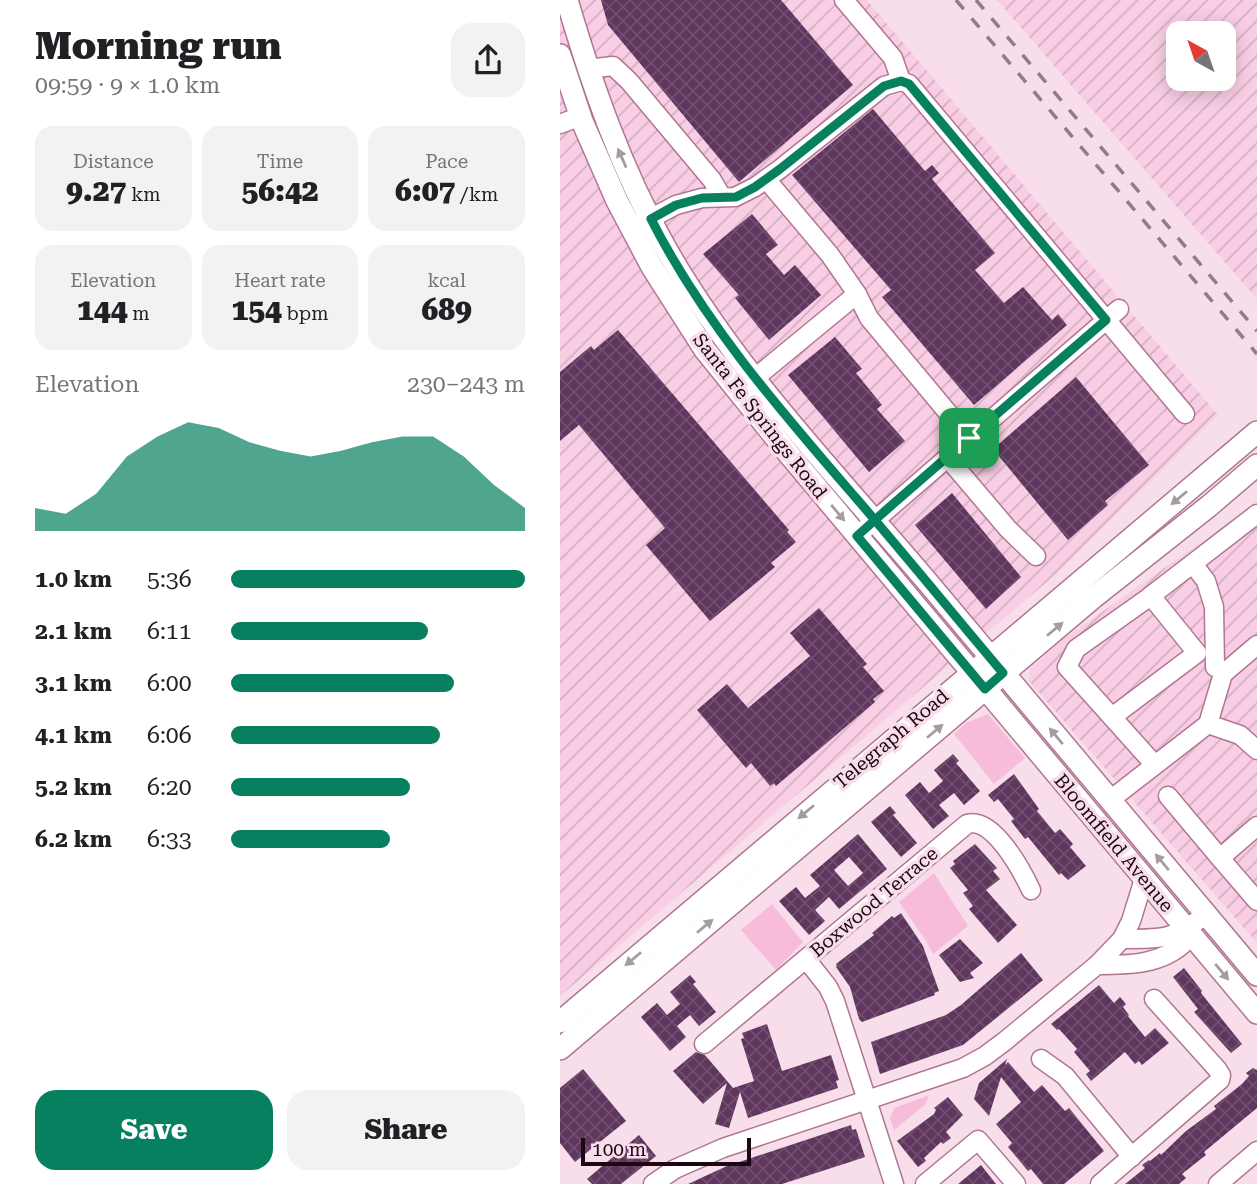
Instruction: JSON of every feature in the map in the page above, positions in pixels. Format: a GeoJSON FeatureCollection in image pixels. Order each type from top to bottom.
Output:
{"type":"FeatureCollection","features":[{"type":"Feature","properties":{"kind":"main road","name":"Santa Fe Springs Road"},"geometry":{"type":"LineString","coordinates":[[567,0],[587,69],[622,159],[666,248],[712,320],[755,378],[1003,673]]}},
{"type":"Feature","properties":{"kind":"main road","name":"Santa Fe Springs Road"},"geometry":{"type":"LineString","coordinates":[[560,55],[601,169],[677,308],[705,350],[970,673]]}},
{"type":"Feature","properties":{"kind":"main road","name":"Telegraph Road"},"geometry":{"type":"LineString","coordinates":[[560,1022],[1257,432]]}},
{"type":"Feature","properties":{"kind":"main road","name":"Telegraph Road"},"geometry":{"type":"LineString","coordinates":[[560,1049],[1003,673],[1257,465]]}},
{"type":"Feature","properties":{"kind":"main road","name":"Bloomfield Avenue"},"geometry":{"type":"LineString","coordinates":[[970,673],[1257,1013]]}},
{"type":"Feature","properties":{"kind":"main road","name":"Bloomfield Avenue"},"geometry":{"type":"LineString","coordinates":[[1003,673],[1257,975]]}},
{"type":"Feature","properties":{"kind":"street"},"geometry":{"type":"LineString","coordinates":[[844,0],[892,58],[901,81]]}},
{"type":"Feature","properties":{"kind":"street"},"geometry":{"type":"LineString","coordinates":[[587,69],[613,66],[629,81],[712,180],[722,197]]}},
{"type":"Feature","properties":{"kind":"street"},"geometry":{"type":"LineString","coordinates":[[631,228],[676,205],[702,198],[736,197],[766,179],[884,86],[901,81],[909,84],[1113,314],[1185,414]]}},
{"type":"Feature","properties":{"kind":"street"},"geometry":{"type":"LineString","coordinates":[[560,124],[581,116]]}},
{"type":"Feature","properties":{"kind":"street"},"geometry":{"type":"LineString","coordinates":[[766,179],[830,255],[857,294],[869,318],[969,438]]}},
{"type":"Feature","properties":{"kind":"street"},"geometry":{"type":"LineString","coordinates":[[755,378],[857,294]]}},
{"type":"Feature","properties":{"kind":"street"},"geometry":{"type":"LineString","coordinates":[[857,536],[1113,314]]}},
{"type":"Feature","properties":{"kind":"street"},"geometry":{"type":"LineString","coordinates":[[947,457],[1008,529],[1036,556]]}},
{"type":"Feature","properties":{"kind":"street"},"geometry":{"type":"LineString","coordinates":[[1154,764],[1067,667],[1076,649],[1151,596],[1257,514]]}},
{"type":"Feature","properties":{"kind":"street"},"geometry":{"type":"LineString","coordinates":[[1110,800],[1208,724],[1219,670],[1214,607],[1206,581],[1193,564]]}},
{"type":"Feature","properties":{"kind":"street"},"geometry":{"type":"LineString","coordinates":[[1151,596],[1197,653],[1219,670]]}},
{"type":"Feature","properties":{"kind":"street"},"geometry":{"type":"LineString","coordinates":[[1219,670],[1257,645]]}},
{"type":"Feature","properties":{"kind":"street"},"geometry":{"type":"LineString","coordinates":[[1112,717],[1197,653]]}},
{"type":"Feature","properties":{"kind":"street"},"geometry":{"type":"LineString","coordinates":[[1208,724],[1240,735],[1257,750]]}},
{"type":"Feature","properties":{"kind":"street"},"geometry":{"type":"LineString","coordinates":[[1168,796],[1257,901]]}},
{"type":"Feature","properties":{"kind":"street","name":"Boxwood Terrace"},"geometry":{"type":"LineString","coordinates":[[704,1044],[967,824],[973,822],[990,829],[1023,871],[1031,890]]}},
{"type":"Feature","properties":{"kind":"street"},"geometry":{"type":"LineString","coordinates":[[1220,858],[1257,826]]}},
{"type":"Feature","properties":{"kind":"street"},"geometry":{"type":"LineString","coordinates":[[653,1184],[675,1169],[723,1148],[963,1068],[985,1056],[1097,965],[1122,939],[1131,921],[1144,879]]}},
{"type":"Feature","properties":{"kind":"street"},"geometry":{"type":"LineString","coordinates":[[1122,939],[1170,938],[1177,932],[1187,930],[1206,914]]}},
{"type":"Feature","properties":{"kind":"street"},"geometry":{"type":"LineString","coordinates":[[1097,965],[1124,965],[1166,955],[1186,941],[1187,930]]}},
{"type":"Feature","properties":{"kind":"street"},"geometry":{"type":"LineString","coordinates":[[806,959],[828,987],[835,1001],[894,1184]]}},
{"type":"Feature","properties":{"kind":"street"},"geometry":{"type":"LineString","coordinates":[[1100,1184],[1214,1087],[1221,1078],[1217,1069],[1154,999]]}},
{"type":"Feature","properties":{"kind":"street"},"geometry":{"type":"LineString","coordinates":[[1041,1059],[1065,1076],[1132,1157]]}},
{"type":"Feature","properties":{"kind":"street"},"geometry":{"type":"LineString","coordinates":[[925,1184],[978,1140],[1016,1184]]}},
{"type":"Feature","properties":{"kind":"street"},"geometry":{"type":"LineString","coordinates":[[1218,1184],[1254,1161]]}},
{"type":"Feature","properties":{"kind":"shaded area"},"geometry":{"type":"Polygon","coordinates":[[[560,0],[867,0],[1218,415],[1054,576],[560,996],[560,0]]]}},
{"type":"Feature","properties":{"kind":"shaded area"},"geometry":{"type":"Polygon","coordinates":[[[997,0],[1257,0],[1257,299],[997,0]]]}},
{"type":"Feature","properties":{"kind":"shaded area"},"geometry":{"type":"Polygon","coordinates":[[[1257,503],[1257,904],[1245,915],[1257,906],[1257,943],[1029,681],[1030,669],[1062,640],[1257,503]]]}},
{"type":"Feature","properties":{"kind":"shaded area"},"geometry":{"type":"Polygon","coordinates":[[[988,714],[1025,758],[994,784],[954,734],[966,723],[988,714]]]}},
{"type":"Feature","properties":{"kind":"shaded area"},"geometry":{"type":"Polygon","coordinates":[[[934,873],[968,926],[933,954],[899,902],[934,873]]]}},
{"type":"Feature","properties":{"kind":"shaded area"},"geometry":{"type":"Polygon","coordinates":[[[772,904],[803,942],[776,970],[741,930],[772,904]]]}},
{"type":"Feature","properties":{"kind":"shaded area"},"geometry":{"type":"Polygon","coordinates":[[[929,1095],[925,1105],[894,1130],[890,1119],[894,1108],[929,1095]]]}},
{"type":"Feature","properties":{"kind":"building"},"geometry":{"type":"Polygon","coordinates":[[[601,0],[781,0],[853,85],[739,182],[608,25],[601,0]]]}},
{"type":"Feature","properties":{"kind":"building"},"geometry":{"type":"Polygon","coordinates":[[[873,109],[925,171],[932,165],[939,173],[932,179],[995,253],[975,270],[1004,303],[1023,287],[1052,320],[1058,314],[1067,325],[974,405],[882,297],[891,290],[792,175],[873,109]]]}},
{"type":"Feature","properties":{"kind":"building"},"geometry":{"type":"Polygon","coordinates":[[[752,214],[778,245],[766,254],[784,275],[795,265],[821,295],[769,340],[735,298],[739,295],[703,254],[752,214]]]}},
{"type":"Feature","properties":{"kind":"building"},"geometry":{"type":"Polygon","coordinates":[[[618,330],[789,530],[787,532],[796,542],[771,563],[775,567],[710,621],[646,545],[665,528],[579,425],[560,441],[560,372],[591,346],[594,350],[618,330]]]}},
{"type":"Feature","properties":{"kind":"building"},"geometry":{"type":"Polygon","coordinates":[[[835,337],[862,369],[856,373],[882,405],[877,409],[905,441],[869,472],[788,375],[835,337]]]}},
{"type":"Feature","properties":{"kind":"building"},"geometry":{"type":"Polygon","coordinates":[[[1076,377],[1149,465],[1105,501],[1108,505],[1068,540],[993,449],[1076,377]]]}},
{"type":"Feature","properties":{"kind":"building"},"geometry":{"type":"Polygon","coordinates":[[[952,493],[1021,577],[986,609],[915,525],[952,493]]]}},
{"type":"Feature","properties":{"kind":"building"},"geometry":{"type":"Polygon","coordinates":[[[819,608],[867,664],[863,667],[884,691],[873,699],[875,702],[776,786],[774,783],[770,786],[751,763],[746,768],[697,710],[727,684],[748,708],[810,656],[790,633],[819,608]]]}},
{"type":"Feature","properties":{"kind":"building"},"geometry":{"type":"Polygon","coordinates":[[[953,754],[959,761],[956,763],[980,791],[964,805],[954,793],[939,805],[949,816],[933,829],[905,795],[920,782],[929,793],[943,781],[934,770],[953,754]]]}},
{"type":"Feature","properties":{"kind":"building"},"geometry":{"type":"Polygon","coordinates":[[[1014,774],[1039,809],[1037,811],[1055,833],[1060,829],[1073,844],[1070,847],[1086,866],[1068,880],[1061,873],[1059,875],[1028,837],[1025,839],[998,799],[994,802],[988,795],[1014,774]]]}},
{"type":"Feature","properties":{"kind":"building"},"geometry":{"type":"Polygon","coordinates":[[[890,806],[896,813],[893,815],[917,843],[901,857],[871,822],[890,806]]]}},
{"type":"Feature","properties":{"kind":"building"},"geometry":{"type":"Polygon","coordinates":[[[858,834],[887,869],[839,909],[829,897],[815,910],[825,921],[809,935],[779,901],[796,887],[805,898],[820,886],[810,875],[858,834]],[[849,857],[834,870],[848,886],[863,873],[849,857]]]}},
{"type":"Feature","properties":{"kind":"building"},"geometry":{"type":"Polygon","coordinates":[[[975,844],[997,868],[993,871],[1000,879],[986,890],[1017,925],[998,943],[969,909],[973,906],[963,893],[968,890],[950,868],[955,864],[953,861],[975,844]]]}},
{"type":"Feature","properties":{"kind":"building"},"geometry":{"type":"Polygon","coordinates":[[[901,913],[923,946],[939,991],[934,993],[935,995],[862,1022],[850,987],[836,964],[874,935],[872,933],[892,916],[894,918],[901,913]]]}},
{"type":"Feature","properties":{"kind":"building"},"geometry":{"type":"Polygon","coordinates":[[[960,939],[983,963],[970,973],[974,978],[960,982],[939,955],[960,939]]]}},
{"type":"Feature","properties":{"kind":"building"},"geometry":{"type":"Polygon","coordinates":[[[1021,953],[1043,980],[963,1045],[880,1074],[871,1042],[946,1015],[1021,953]]]}},
{"type":"Feature","properties":{"kind":"building"},"geometry":{"type":"Polygon","coordinates":[[[1184,968],[1242,1044],[1231,1053],[1194,1012],[1198,1009],[1173,977],[1184,968]]]}},
{"type":"Feature","properties":{"kind":"building"},"geometry":{"type":"Polygon","coordinates":[[[690,975],[696,982],[693,984],[716,1012],[699,1026],[690,1015],[677,1026],[686,1037],[670,1051],[641,1017],[657,1003],[667,1015],[680,1004],[670,992],[690,975]]]}},
{"type":"Feature","properties":{"kind":"building"},"geometry":{"type":"Polygon","coordinates":[[[1099,985],[1114,1003],[1120,997],[1126,1004],[1123,1007],[1128,1016],[1145,1037],[1155,1028],[1169,1043],[1142,1065],[1139,1061],[1135,1064],[1125,1052],[1091,1081],[1086,1074],[1090,1071],[1074,1052],[1077,1049],[1051,1024],[1099,985]]]}},
{"type":"Feature","properties":{"kind":"building"},"geometry":{"type":"Polygon","coordinates":[[[767,1024],[782,1071],[831,1055],[839,1080],[836,1081],[838,1088],[748,1118],[740,1092],[729,1128],[715,1124],[727,1083],[703,1104],[673,1071],[696,1052],[705,1055],[733,1088],[754,1081],[741,1039],[744,1038],[742,1033],[767,1024]]]}},
{"type":"Feature","properties":{"kind":"building"},"geometry":{"type":"Polygon","coordinates":[[[1007,1059],[1005,1065],[1008,1062],[1034,1092],[1042,1085],[1065,1111],[1069,1108],[1104,1151],[1064,1184],[1043,1184],[1008,1147],[1012,1143],[996,1124],[1021,1102],[1001,1077],[989,1116],[974,1099],[979,1083],[1007,1059]]]}},
{"type":"Feature","properties":{"kind":"building"},"geometry":{"type":"Polygon","coordinates":[[[1253,1068],[1257,1070],[1257,1108],[1204,1152],[1206,1155],[1182,1174],[1186,1178],[1179,1184],[1125,1184],[1145,1168],[1142,1165],[1160,1153],[1161,1155],[1186,1131],[1216,1109],[1214,1106],[1242,1084],[1249,1076],[1246,1073],[1253,1068]]]}},
{"type":"Feature","properties":{"kind":"building"},"geometry":{"type":"Polygon","coordinates":[[[583,1069],[626,1121],[575,1162],[560,1143],[560,1088],[583,1069]]]}},
{"type":"Feature","properties":{"kind":"building"},"geometry":{"type":"Polygon","coordinates":[[[948,1097],[963,1115],[946,1132],[951,1138],[943,1144],[941,1142],[918,1167],[897,1141],[934,1114],[934,1108],[948,1097]]]}},
{"type":"Feature","properties":{"kind":"building"},"geometry":{"type":"Polygon","coordinates":[[[851,1125],[852,1130],[856,1129],[865,1157],[782,1184],[688,1184],[727,1166],[851,1125]]]}},
{"type":"Feature","properties":{"kind":"building"},"geometry":{"type":"Polygon","coordinates":[[[639,1135],[656,1156],[621,1184],[592,1184],[587,1179],[639,1135]]]}},
{"type":"Feature","properties":{"kind":"building"},"geometry":{"type":"Polygon","coordinates":[[[981,1165],[996,1184],[958,1184],[981,1165]]]}},
{"type":"Feature","properties":{"kind":"railway"},"geometry":{"type":"LineString","coordinates":[[956,0],[1257,354]]}},
{"type":"Feature","properties":{"kind":"railway"},"geometry":{"type":"LineString","coordinates":[[976,0],[1257,331]]}},
{"type":"Feature","properties":{"kind":"route"},"geometry":{"type":"LineString","coordinates":[[969,438],[885,511],[875,520],[857,536],[985,689],[1003,673],[875,520],[761,386],[712,320],[666,248],[651,219],[676,205],[702,198],[736,197],[780,169],[884,86],[901,81],[909,84],[1106,320],[969,438]]}}]}
